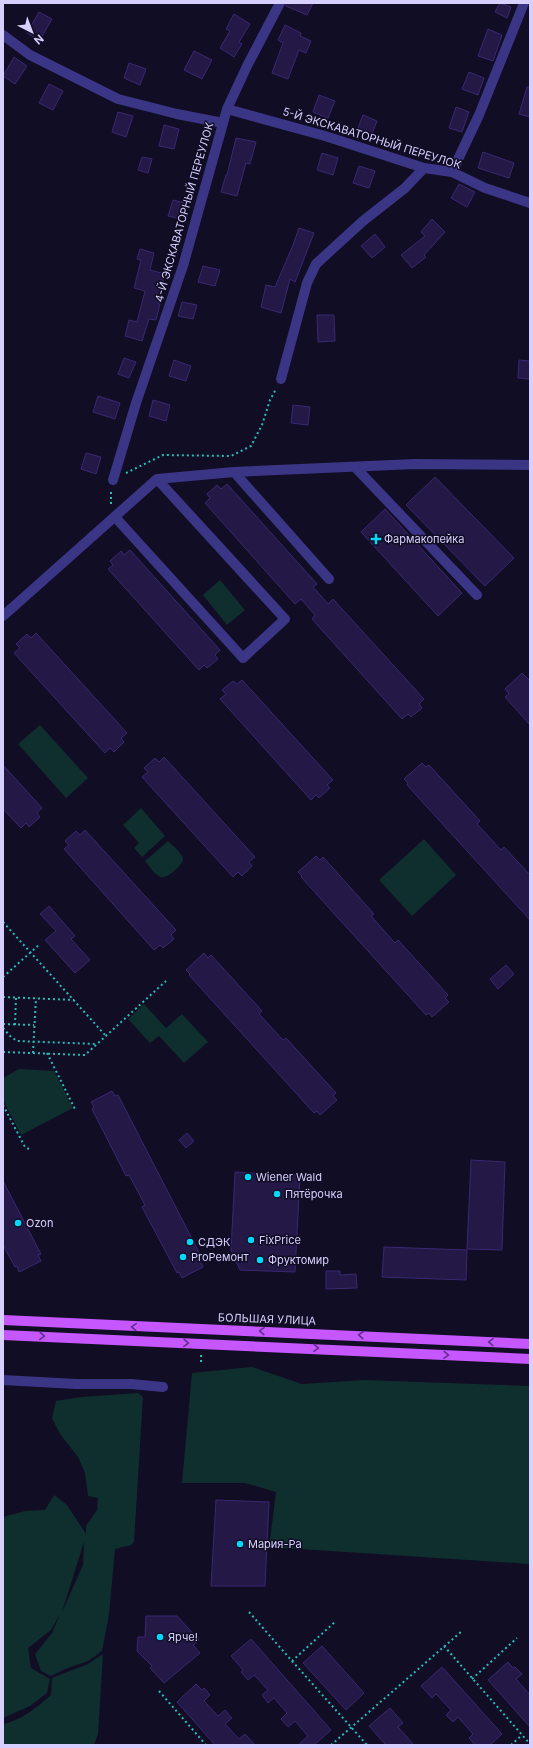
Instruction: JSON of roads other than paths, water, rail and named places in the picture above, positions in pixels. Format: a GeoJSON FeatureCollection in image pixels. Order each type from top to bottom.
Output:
{"type":"FeatureCollection","features":[{"type":"Feature","properties":{"kind":"main road","name":"БОЛЬШАЯ УЛИЦА"},"geometry":{"type":"LineString","coordinates":[[3,1320],[530,1344]]}},
{"type":"Feature","properties":{"kind":"main road"},"geometry":{"type":"LineString","coordinates":[[3,1335],[530,1359]]}},
{"type":"Feature","properties":{"kind":"street","name":"4-Й ЭКСКАВАТОРНЫЙ ПЕРЕУЛОК"},"geometry":{"type":"LineString","coordinates":[[112,480],[136,403],[183,266],[223,123],[247,66],[280,3]]}},
{"type":"Feature","properties":{"kind":"street"},"geometry":{"type":"LineString","coordinates":[[452,172],[479,115],[524,3]]}},
{"type":"Feature","properties":{"kind":"street"},"geometry":{"type":"LineString","coordinates":[[3,35],[30,55],[118,99],[178,114],[223,123]]}},
{"type":"Feature","properties":{"kind":"street","name":"5-Й ЭКСКАВАТОРНЫЙ ПЕРЕУЛОК"},"geometry":{"type":"LineString","coordinates":[[228,109],[325,136],[424,168],[452,172],[485,188],[530,203]]}},
{"type":"Feature","properties":{"kind":"street"},"geometry":{"type":"LineString","coordinates":[[281,379],[307,283],[316,264],[363,221],[405,188],[424,168]]}},
{"type":"Feature","properties":{"kind":"street"},"geometry":{"type":"LineString","coordinates":[[3,616],[157,478],[234,472],[415,464],[530,465]]}},
{"type":"Feature","properties":{"kind":"street"},"geometry":{"type":"LineString","coordinates":[[355,467],[477,595]]}},
{"type":"Feature","properties":{"kind":"street"},"geometry":{"type":"LineString","coordinates":[[234,472],[329,578]]}},
{"type":"Feature","properties":{"kind":"street"},"geometry":{"type":"LineString","coordinates":[[115,517],[244,658],[285,619],[157,478]]}},
{"type":"Feature","properties":{"kind":"street"},"geometry":{"type":"LineString","coordinates":[[165,1342],[166,1328]]}},
{"type":"Feature","properties":{"kind":"street"},"geometry":{"type":"LineString","coordinates":[[3,1380],[76,1384],[131,1384],[163,1387]]}},
{"type":"Feature","properties":{"kind":"place","name":"Фармакопейка"},"geometry":{"type":"Point","coordinates":[376,539]}},
{"type":"Feature","properties":{"kind":"place","name":"Wiener Wald"},"geometry":{"type":"Point","coordinates":[248,1177]}},
{"type":"Feature","properties":{"kind":"place","name":"Пятёрочка"},"geometry":{"type":"Point","coordinates":[277,1194]}},
{"type":"Feature","properties":{"kind":"place","name":"Ozon"},"geometry":{"type":"Point","coordinates":[18,1223]}},
{"type":"Feature","properties":{"kind":"place","name":"FixPrice"},"geometry":{"type":"Point","coordinates":[251,1240]}},
{"type":"Feature","properties":{"kind":"place","name":"СДЭК"},"geometry":{"type":"Point","coordinates":[190,1242]}},
{"type":"Feature","properties":{"kind":"place","name":"ProРемонт"},"geometry":{"type":"Point","coordinates":[183,1257]}},
{"type":"Feature","properties":{"kind":"place","name":"Фруктомир"},"geometry":{"type":"Point","coordinates":[260,1260]}},
{"type":"Feature","properties":{"kind":"place","name":"Мария-Ра"},"geometry":{"type":"Point","coordinates":[240,1544]}},
{"type":"Feature","properties":{"kind":"place","name":"Ярче!"},"geometry":{"type":"Point","coordinates":[160,1637]}}]}
